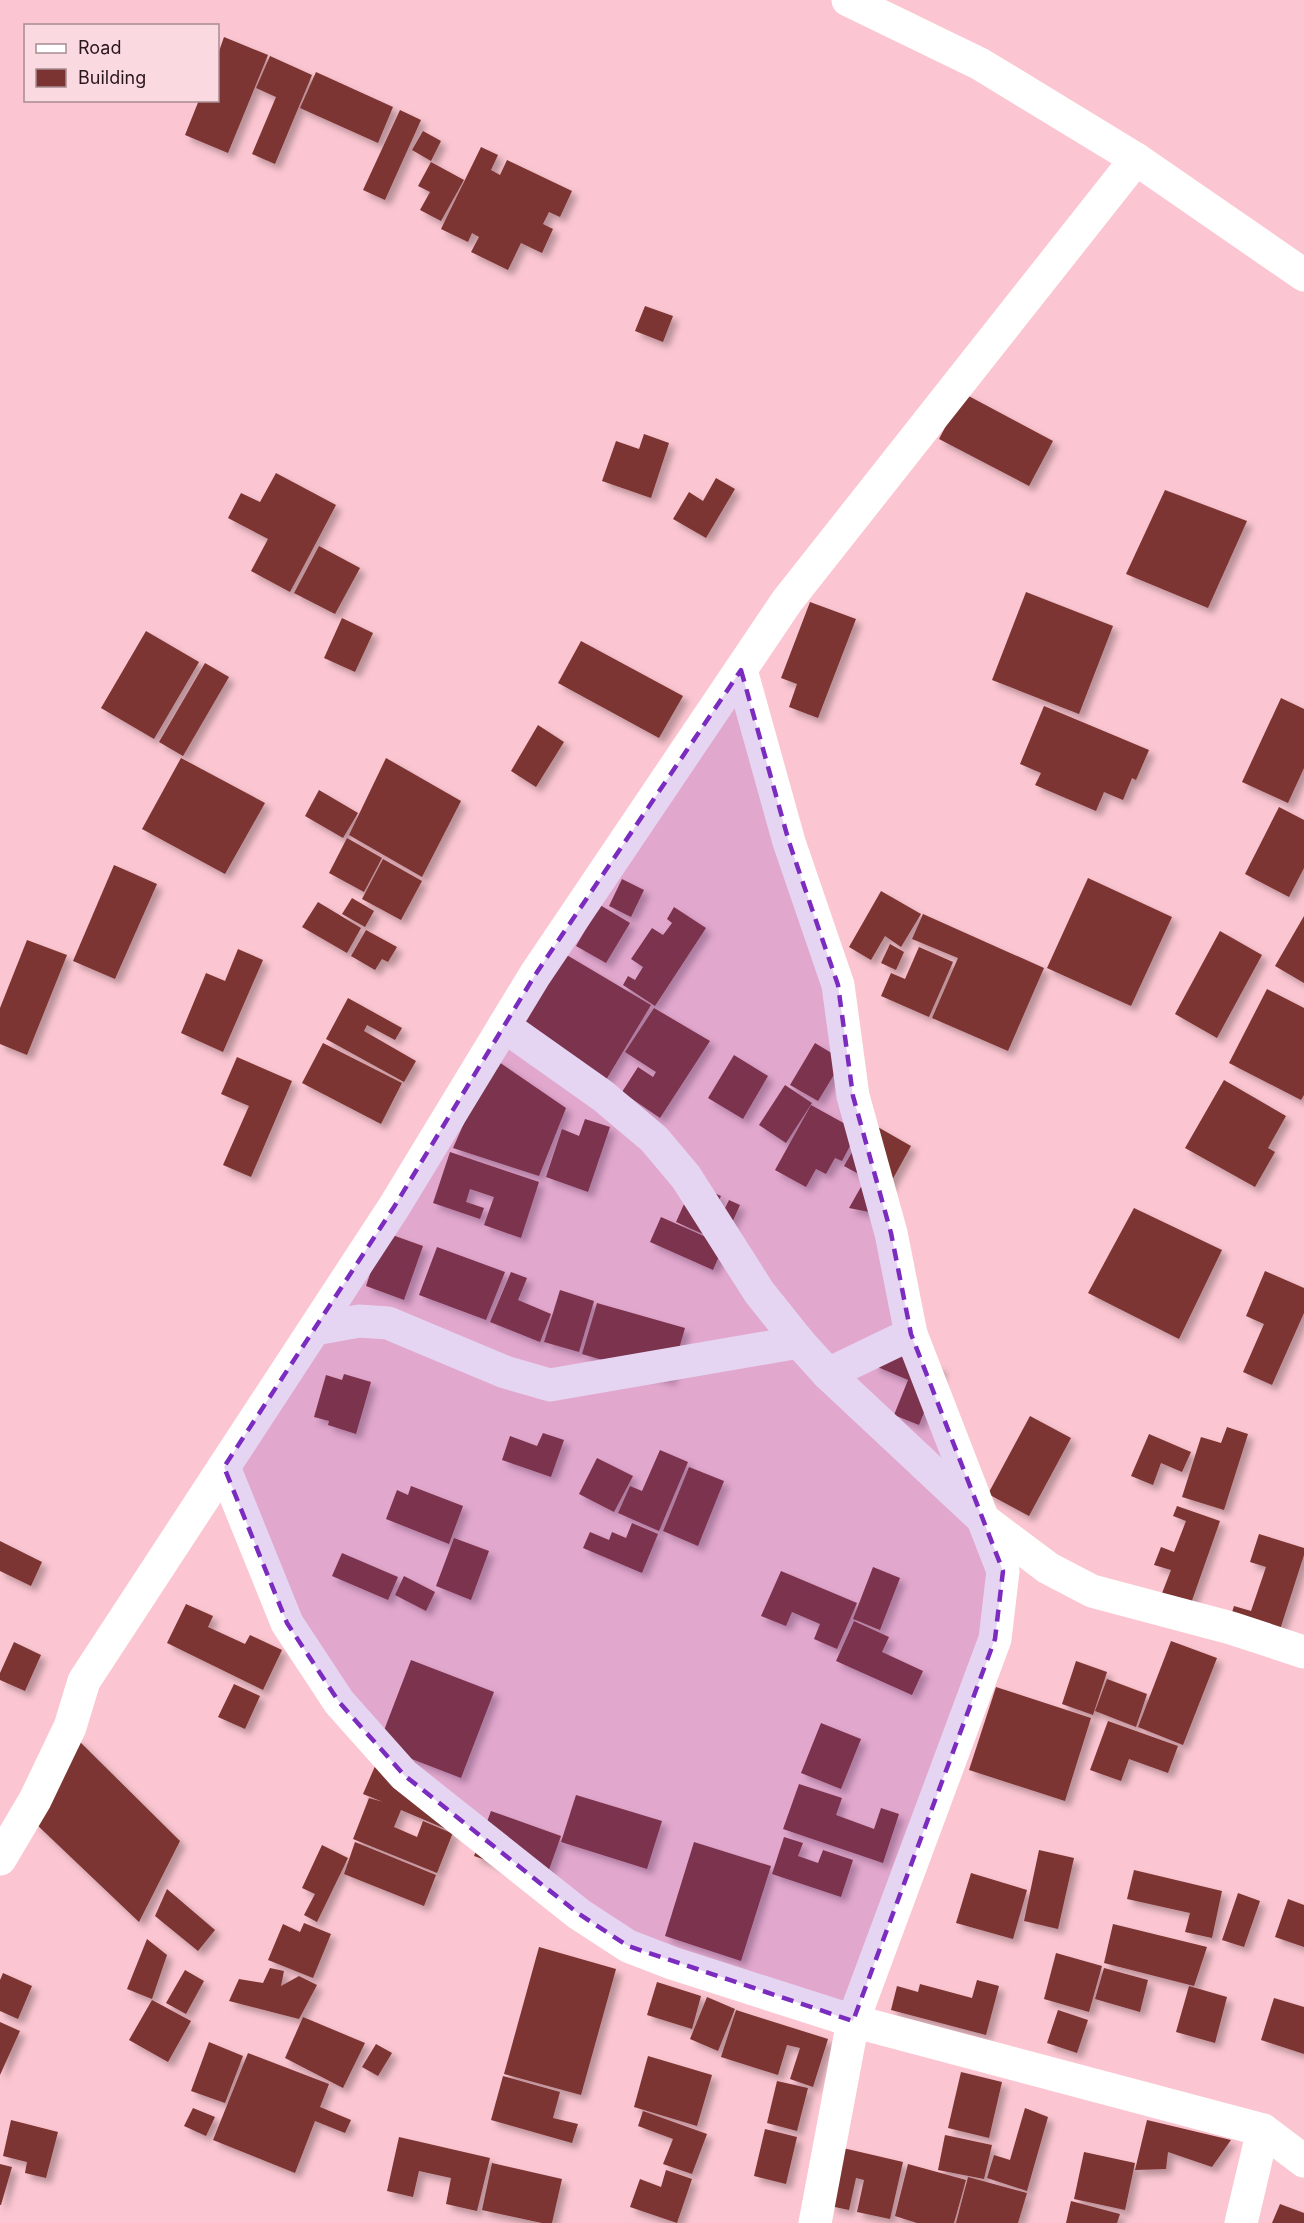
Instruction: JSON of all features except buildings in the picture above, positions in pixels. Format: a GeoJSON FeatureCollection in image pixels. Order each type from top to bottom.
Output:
{"type":"FeatureCollection","features":[{"type":"Feature","properties":{"kind":"street"},"geometry":{"type":"LineString","coordinates":[[848,0],[980,64],[1136,159],[1304,275]]}},
{"type":"Feature","properties":{"kind":"street"},"geometry":{"type":"LineString","coordinates":[[0,1858],[35,1800],[70,1727],[84,1681],[394,1207],[535,975],[788,601],[1136,159]]}},
{"type":"Feature","properties":{"kind":"street"},"geometry":{"type":"LineString","coordinates":[[741,670],[789,842],[838,985],[853,1096],[891,1233],[910,1334],[1003,1571],[995,1639],[853,2021],[815,2223]]}},
{"type":"Feature","properties":{"kind":"street"},"geometry":{"type":"LineString","coordinates":[[504,1026],[603,1096],[654,1138],[686,1177],[759,1292],[799,1342],[828,1374],[984,1520],[1048,1568],[1092,1591],[1232,1628],[1304,1652]]}},
{"type":"Feature","properties":{"kind":"street"},"geometry":{"type":"LineString","coordinates":[[315,1329],[359,1321],[388,1323],[506,1372],[550,1385],[799,1342]]}},
{"type":"Feature","properties":{"kind":"street"},"geometry":{"type":"LineString","coordinates":[[828,1374],[910,1334]]}},
{"type":"Feature","properties":{"kind":"street"},"geometry":{"type":"LineString","coordinates":[[225,1467],[287,1623],[339,1702],[404,1775],[579,1914],[628,1946],[672,1963],[853,2021],[1263,2130],[1304,2161]]}},
{"type":"Feature","properties":{"kind":"street"},"geometry":{"type":"LineString","coordinates":[[1241,2223],[1263,2130]]}},
{"type":"Feature","properties":{"kind":"highlighted area"},"geometry":{"type":"Polygon","coordinates":[[[741,670],[789,842],[838,985],[853,1096],[891,1233],[911,1334],[1003,1571],[995,1639],[853,2021],[628,1946],[579,1914],[404,1775],[339,1702],[287,1623],[224,1467],[394,1207],[535,975],[741,670]]]}}]}
